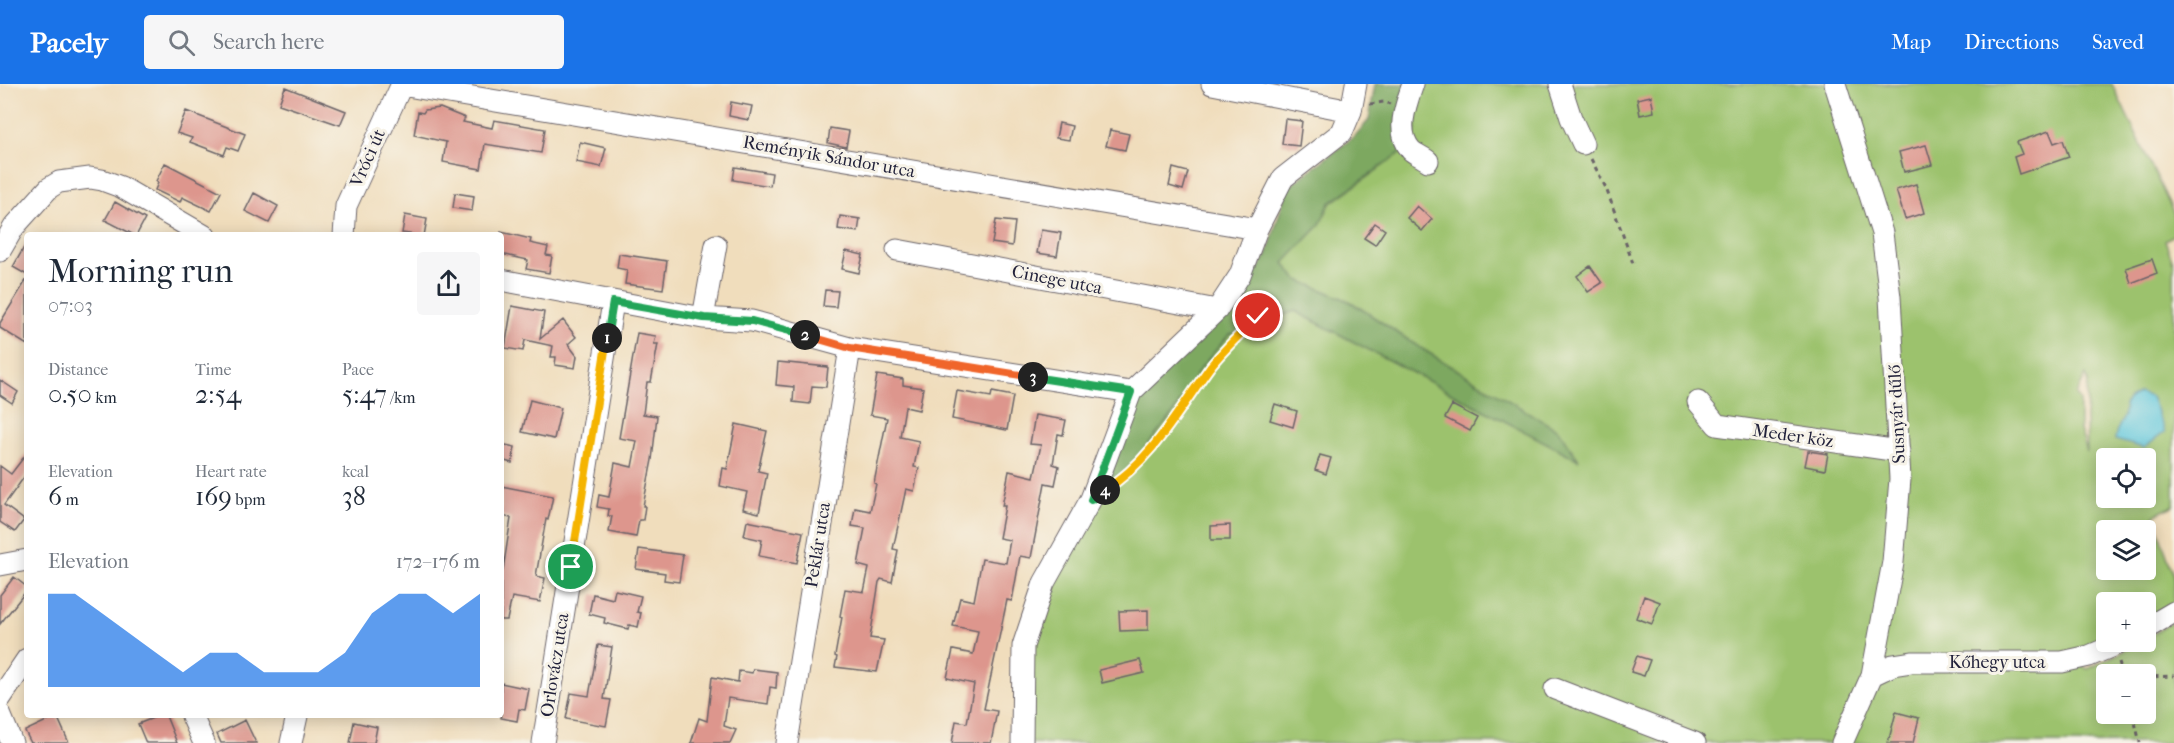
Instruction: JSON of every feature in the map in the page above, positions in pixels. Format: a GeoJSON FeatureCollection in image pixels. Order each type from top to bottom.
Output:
{"type":"FeatureCollection","features":[{"type":"Feature","properties":{"kind":"street"},"geometry":{"type":"LineString","coordinates":[[1212,84],[1352,111]]}},
{"type":"Feature","properties":{"kind":"street"},"geometry":{"type":"LineString","coordinates":[[1022,743],[1023,646],[1044,583],[1091,500],[1131,392],[1217,310],[1240,275],[1257,229],[1283,178],[1342,132],[1352,111],[1356,84]]}},
{"type":"Feature","properties":{"kind":"street"},"geometry":{"type":"LineString","coordinates":[[1413,84],[1405,108],[1402,128],[1411,150],[1428,161]]}},
{"type":"Feature","properties":{"kind":"street"},"geometry":{"type":"LineString","coordinates":[[1560,84],[1571,118],[1583,144]]}},
{"type":"Feature","properties":{"kind":"street","name":"Susnyár dűlő"},"geometry":{"type":"LineString","coordinates":[[1835,84],[1882,232],[1890,297],[1900,479],[1893,562],[1872,675],[1842,743]]}},
{"type":"Feature","properties":{"kind":"street","name":"Reményik Sándor utca"},"geometry":{"type":"LineString","coordinates":[[401,85],[1257,229]]}},
{"type":"Feature","properties":{"kind":"street","name":"Vróci út"},"geometry":{"type":"LineString","coordinates":[[342,232],[346,206],[401,85]]}},
{"type":"Feature","properties":{"kind":"street"},"geometry":{"type":"LineString","coordinates":[[0,251],[21,231],[49,188],[59,182],[90,178],[121,188],[198,232]]}},
{"type":"Feature","properties":{"kind":"street"},"geometry":{"type":"LineString","coordinates":[[704,318],[716,245]]}},
{"type":"Feature","properties":{"kind":"street","name":"Cinege utca"},"geometry":{"type":"LineString","coordinates":[[897,250],[1217,310]]}},
{"type":"Feature","properties":{"kind":"street"},"geometry":{"type":"LineString","coordinates":[[504,281],[704,318],[752,321],[850,348],[1131,392]]}},
{"type":"Feature","properties":{"kind":"street","name":"Orlovácz utca"},"geometry":{"type":"LineString","coordinates":[[543,743],[613,302]]}},
{"type":"Feature","properties":{"kind":"street","name":"Peklár utca"},"geometry":{"type":"LineString","coordinates":[[787,743],[850,348]]}},
{"type":"Feature","properties":{"kind":"street","name":"Meder köz"},"geometry":{"type":"LineString","coordinates":[[1698,402],[1717,425],[1899,451]]}},
{"type":"Feature","properties":{"kind":"street"},"geometry":{"type":"LineString","coordinates":[[0,565],[24,561]]}},
{"type":"Feature","properties":{"kind":"street"},"geometry":{"type":"LineString","coordinates":[[2156,623],[2174,612]]}},
{"type":"Feature","properties":{"kind":"street","name":"Kőhegy utca"},"geometry":{"type":"LineString","coordinates":[[1872,675],[1893,665],[1912,662],[2062,662],[2098,652]]}},
{"type":"Feature","properties":{"kind":"street"},"geometry":{"type":"LineString","coordinates":[[0,699],[24,663]]}},
{"type":"Feature","properties":{"kind":"street"},"geometry":{"type":"LineString","coordinates":[[1555,689],[1695,743]]}},
{"type":"Feature","properties":{"kind":"street"},"geometry":{"type":"LineString","coordinates":[[0,714],[12,743]]}},
{"type":"Feature","properties":{"kind":"street"},"geometry":{"type":"LineString","coordinates":[[193,718],[204,743]]}},
{"type":"Feature","properties":{"kind":"street"},"geometry":{"type":"LineString","coordinates":[[291,743],[297,718]]}},
{"type":"Feature","properties":{"kind":"path"},"geometry":{"type":"LineString","coordinates":[[1583,144],[1606,188],[1634,266]]}},
{"type":"Feature","properties":{"kind":"path"},"geometry":{"type":"LineString","coordinates":[[1091,500],[1132,470],[1177,417],[1211,366],[1258,316]]}},
{"type":"Feature","properties":{"kind":"path"},"geometry":{"type":"LineString","coordinates":[[2156,677],[2174,676]]}},
{"type":"Feature","properties":{"kind":"path"},"geometry":{"type":"LineString","coordinates":[[2135,724],[2140,743]]}},
{"type":"Feature","properties":{"kind":"green space"},"geometry":{"type":"Polygon","coordinates":[[[1375,84],[1423,84],[1413,144],[1330,203],[1319,226],[1284,263],[1296,279],[1351,302],[1419,347],[1558,430],[1579,460],[1295,311],[1229,335],[1200,369],[1171,417],[1125,472],[1104,483],[1135,404],[1169,359],[1231,309],[1267,255],[1287,188],[1355,136],[1369,120],[1375,84]]]}},
{"type":"Feature","properties":{"kind":"green space"},"geometry":{"type":"Polygon","coordinates":[[[1422,84],[2112,84],[2174,214],[2174,235],[2165,240],[2174,265],[2174,505],[2153,516],[2154,520],[2096,520],[2096,580],[2156,580],[2156,525],[2174,576],[2174,608],[2156,619],[2156,592],[2096,592],[2096,646],[2061,658],[2088,669],[2096,665],[2096,724],[2156,724],[2156,664],[2098,664],[2121,652],[2156,652],[2156,632],[2174,621],[2174,743],[1022,743],[1023,646],[1099,481],[1171,417],[1200,369],[1229,335],[1295,311],[1578,459],[1351,302],[1296,279],[1283,262],[1319,226],[1330,204],[1413,144],[1422,84]],[[2086,375],[2076,395],[2080,400],[2080,430],[2087,452],[2088,380],[2086,375]]]}},
{"type":"Feature","properties":{"kind":"water"},"geometry":{"type":"Polygon","coordinates":[[[2139,393],[2151,397],[2165,432],[2144,448],[2115,440],[2124,415],[2124,405],[2139,393]]]}},
{"type":"Feature","properties":{"kind":"building"},"geometry":{"type":"Polygon","coordinates":[[[285,87],[346,111],[340,125],[279,104],[285,87]]]}},
{"type":"Feature","properties":{"kind":"building"},"geometry":{"type":"Polygon","coordinates":[[[1651,96],[1654,112],[1640,115],[1637,99],[1651,96]]]}},
{"type":"Feature","properties":{"kind":"building"},"geometry":{"type":"Polygon","coordinates":[[[731,102],[752,106],[749,120],[729,116],[731,102]]]}},
{"type":"Feature","properties":{"kind":"building"},"geometry":{"type":"Polygon","coordinates":[[[440,108],[465,118],[463,122],[492,128],[494,120],[545,129],[541,153],[485,144],[481,169],[443,162],[446,142],[414,135],[418,112],[423,113],[425,110],[440,108]]]}},
{"type":"Feature","properties":{"kind":"building"},"geometry":{"type":"Polygon","coordinates":[[[186,111],[245,134],[238,151],[227,147],[224,155],[190,142],[192,138],[177,133],[186,111]]]}},
{"type":"Feature","properties":{"kind":"building"},"geometry":{"type":"Polygon","coordinates":[[[1285,119],[1302,121],[1299,146],[1282,144],[1285,119]]]}},
{"type":"Feature","properties":{"kind":"building"},"geometry":{"type":"Polygon","coordinates":[[[1059,123],[1072,126],[1069,140],[1056,138],[1059,123]]]}},
{"type":"Feature","properties":{"kind":"building"},"geometry":{"type":"Polygon","coordinates":[[[830,128],[849,131],[846,147],[828,143],[830,128]]]}},
{"type":"Feature","properties":{"kind":"building"},"geometry":{"type":"Polygon","coordinates":[[[1110,130],[1129,134],[1125,150],[1106,146],[1110,130]]]}},
{"type":"Feature","properties":{"kind":"building"},"geometry":{"type":"Polygon","coordinates":[[[2049,131],[2054,143],[2063,140],[2069,157],[2019,174],[2014,157],[2022,154],[2017,142],[2049,131]]]}},
{"type":"Feature","properties":{"kind":"building"},"geometry":{"type":"Polygon","coordinates":[[[580,142],[606,148],[601,167],[576,162],[580,142]]]}},
{"type":"Feature","properties":{"kind":"building"},"geometry":{"type":"Polygon","coordinates":[[[1926,145],[1932,165],[1904,172],[1899,152],[1926,145]]]}},
{"type":"Feature","properties":{"kind":"building"},"geometry":{"type":"Polygon","coordinates":[[[165,163],[221,192],[211,211],[182,197],[180,202],[155,190],[158,183],[156,181],[165,163]]]}},
{"type":"Feature","properties":{"kind":"building"},"geometry":{"type":"Polygon","coordinates":[[[735,167],[772,173],[770,186],[733,180],[735,167]]]}},
{"type":"Feature","properties":{"kind":"building"},"geometry":{"type":"Polygon","coordinates":[[[1173,168],[1188,172],[1183,190],[1169,186],[1173,168]]]}},
{"type":"Feature","properties":{"kind":"building"},"geometry":{"type":"Polygon","coordinates":[[[1916,184],[1924,213],[1905,219],[1896,190],[1916,184]]]}},
{"type":"Feature","properties":{"kind":"building"},"geometry":{"type":"Polygon","coordinates":[[[254,193],[278,206],[269,223],[245,211],[254,193]]]}},
{"type":"Feature","properties":{"kind":"building"},"geometry":{"type":"Polygon","coordinates":[[[455,193],[474,196],[472,211],[453,208],[455,193]]]}},
{"type":"Feature","properties":{"kind":"building"},"geometry":{"type":"Polygon","coordinates":[[[115,202],[145,219],[138,232],[128,232],[105,220],[115,202]]]}},
{"type":"Feature","properties":{"kind":"building"},"geometry":{"type":"Polygon","coordinates":[[[1417,206],[1432,219],[1422,231],[1407,218],[1417,206]]]}},
{"type":"Feature","properties":{"kind":"building"},"geometry":{"type":"Polygon","coordinates":[[[405,215],[427,219],[425,232],[402,232],[405,215]]]}},
{"type":"Feature","properties":{"kind":"building"},"geometry":{"type":"Polygon","coordinates":[[[840,216],[860,219],[858,232],[838,229],[840,216]]]}},
{"type":"Feature","properties":{"kind":"building"},"geometry":{"type":"Polygon","coordinates":[[[996,220],[1015,222],[1012,246],[992,243],[996,220]]]}},
{"type":"Feature","properties":{"kind":"building"},"geometry":{"type":"Polygon","coordinates":[[[1375,223],[1385,230],[1375,245],[1364,238],[1375,223]]]}},
{"type":"Feature","properties":{"kind":"building"},"geometry":{"type":"Polygon","coordinates":[[[1041,230],[1061,233],[1057,256],[1037,253],[1041,230]]]}},
{"type":"Feature","properties":{"kind":"building"},"geometry":{"type":"Polygon","coordinates":[[[504,233],[531,239],[530,243],[548,247],[546,255],[552,256],[549,273],[526,269],[528,260],[504,255],[504,233]]]}},
{"type":"Feature","properties":{"kind":"building"},"geometry":{"type":"Polygon","coordinates":[[[24,247],[24,273],[13,267],[24,247]]]}},
{"type":"Feature","properties":{"kind":"building"},"geometry":{"type":"Polygon","coordinates":[[[846,251],[863,255],[859,273],[842,269],[846,251]]]}},
{"type":"Feature","properties":{"kind":"building"},"geometry":{"type":"Polygon","coordinates":[[[619,254],[667,261],[663,289],[625,284],[627,270],[617,268],[619,254]]]}},
{"type":"Feature","properties":{"kind":"building"},"geometry":{"type":"Polygon","coordinates":[[[2152,259],[2157,273],[2131,283],[2126,268],[2152,259]]]}},
{"type":"Feature","properties":{"kind":"building"},"geometry":{"type":"Polygon","coordinates":[[[1590,266],[1602,283],[1588,292],[1577,276],[1590,266]]]}},
{"type":"Feature","properties":{"kind":"building"},"geometry":{"type":"Polygon","coordinates":[[[24,284],[24,343],[0,328],[0,323],[24,284]]]}},
{"type":"Feature","properties":{"kind":"building"},"geometry":{"type":"Polygon","coordinates":[[[825,290],[838,291],[836,307],[823,306],[825,290]]]}},
{"type":"Feature","properties":{"kind":"building"},"geometry":{"type":"Polygon","coordinates":[[[512,306],[544,312],[540,339],[563,320],[576,337],[568,344],[577,356],[575,368],[555,365],[556,357],[551,357],[553,346],[525,340],[523,351],[505,348],[512,306]]]}},
{"type":"Feature","properties":{"kind":"building"},"geometry":{"type":"Polygon","coordinates":[[[637,333],[656,336],[654,344],[658,344],[651,382],[647,382],[643,414],[657,416],[652,460],[643,506],[645,506],[643,520],[639,520],[636,537],[609,532],[612,516],[608,516],[609,509],[597,507],[599,495],[609,497],[615,463],[632,467],[637,441],[619,438],[637,333]]]}},
{"type":"Feature","properties":{"kind":"building"},"geometry":{"type":"Polygon","coordinates":[[[778,362],[828,367],[826,387],[812,386],[810,404],[793,402],[794,387],[776,385],[778,362]]]}},
{"type":"Feature","properties":{"kind":"building"},"geometry":{"type":"Polygon","coordinates":[[[877,375],[903,379],[903,385],[923,388],[919,410],[905,407],[900,437],[919,441],[914,467],[919,468],[914,491],[906,489],[893,549],[898,550],[892,582],[881,579],[879,582],[870,638],[884,640],[877,672],[835,667],[837,657],[835,656],[845,589],[864,592],[869,568],[858,565],[865,528],[852,526],[855,508],[870,511],[887,418],[870,415],[877,375]]]}},
{"type":"Feature","properties":{"kind":"building"},"geometry":{"type":"Polygon","coordinates":[[[0,380],[18,392],[12,403],[0,395],[0,380]]]}},
{"type":"Feature","properties":{"kind":"building"},"geometry":{"type":"Polygon","coordinates":[[[957,391],[991,397],[992,392],[1013,396],[1007,430],[952,419],[957,391]]]}},
{"type":"Feature","properties":{"kind":"building"},"geometry":{"type":"Polygon","coordinates":[[[530,400],[561,408],[554,439],[522,432],[530,400]]]}},
{"type":"Feature","properties":{"kind":"building"},"geometry":{"type":"Polygon","coordinates":[[[1275,404],[1297,411],[1293,427],[1270,420],[1275,404]]]}},
{"type":"Feature","properties":{"kind":"building"},"geometry":{"type":"Polygon","coordinates":[[[1452,405],[1477,418],[1470,431],[1445,418],[1452,405]]]}},
{"type":"Feature","properties":{"kind":"building"},"geometry":{"type":"Polygon","coordinates":[[[1035,415],[1066,420],[1063,435],[1058,434],[1053,464],[1059,466],[1055,485],[1045,483],[1031,558],[1020,556],[1012,601],[1007,600],[984,709],[997,711],[991,743],[952,743],[956,721],[967,723],[974,684],[947,678],[953,650],[973,654],[978,631],[953,626],[960,598],[974,601],[982,559],[1006,563],[1010,540],[999,538],[1005,506],[1002,506],[1009,471],[1034,477],[1041,445],[1030,444],[1035,415]]]}},
{"type":"Feature","properties":{"kind":"building"},"geometry":{"type":"Polygon","coordinates":[[[736,424],[767,431],[758,471],[767,473],[759,513],[743,509],[747,492],[720,486],[723,468],[727,469],[736,424]]]}},
{"type":"Feature","properties":{"kind":"building"},"geometry":{"type":"Polygon","coordinates":[[[504,445],[515,447],[512,463],[504,461],[504,445]]]}},
{"type":"Feature","properties":{"kind":"building"},"geometry":{"type":"Polygon","coordinates":[[[1808,451],[1828,454],[1825,470],[1805,466],[1808,451]]]}},
{"type":"Feature","properties":{"kind":"building"},"geometry":{"type":"Polygon","coordinates":[[[1320,455],[1331,458],[1326,474],[1315,470],[1320,455]]]}},
{"type":"Feature","properties":{"kind":"building"},"geometry":{"type":"Polygon","coordinates":[[[24,457],[24,477],[4,505],[24,520],[15,532],[0,522],[0,466],[11,474],[24,457]]]}},
{"type":"Feature","properties":{"kind":"building"},"geometry":{"type":"Polygon","coordinates":[[[504,487],[553,496],[548,520],[546,519],[536,576],[545,578],[540,602],[512,597],[507,620],[504,620],[504,564],[511,518],[504,517],[504,487]]]}},
{"type":"Feature","properties":{"kind":"building"},"geometry":{"type":"Polygon","coordinates":[[[747,521],[803,532],[797,563],[759,556],[762,540],[744,536],[747,521]]]}},
{"type":"Feature","properties":{"kind":"building"},"geometry":{"type":"Polygon","coordinates":[[[1230,525],[1230,540],[1211,540],[1211,526],[1230,525]]]}},
{"type":"Feature","properties":{"kind":"building"},"geometry":{"type":"Polygon","coordinates":[[[639,549],[683,555],[679,582],[664,580],[665,573],[636,569],[639,549]]]}},
{"type":"Feature","properties":{"kind":"building"},"geometry":{"type":"Polygon","coordinates":[[[14,577],[24,585],[24,594],[0,624],[0,595],[14,577]]]}},
{"type":"Feature","properties":{"kind":"building"},"geometry":{"type":"Polygon","coordinates":[[[615,590],[641,596],[637,612],[641,613],[638,627],[629,625],[628,629],[604,623],[605,618],[589,614],[593,594],[613,599],[615,590]]]}},
{"type":"Feature","properties":{"kind":"building"},"geometry":{"type":"Polygon","coordinates":[[[1644,596],[1660,602],[1652,624],[1636,618],[1644,596]]]}},
{"type":"Feature","properties":{"kind":"building"},"geometry":{"type":"Polygon","coordinates":[[[1148,610],[1148,630],[1120,631],[1119,611],[1148,610]]]}},
{"type":"Feature","properties":{"kind":"building"},"geometry":{"type":"Polygon","coordinates":[[[598,645],[612,647],[604,699],[611,700],[606,726],[566,719],[571,693],[589,696],[598,645]]]}},
{"type":"Feature","properties":{"kind":"building"},"geometry":{"type":"Polygon","coordinates":[[[1637,656],[1650,660],[1644,676],[1631,672],[1637,656]]]}},
{"type":"Feature","properties":{"kind":"building"},"geometry":{"type":"Polygon","coordinates":[[[1140,660],[1144,673],[1102,683],[1099,670],[1140,660]]]}},
{"type":"Feature","properties":{"kind":"building"},"geometry":{"type":"Polygon","coordinates":[[[753,669],[777,672],[776,688],[770,687],[768,704],[728,698],[724,726],[736,730],[730,743],[691,743],[699,718],[707,721],[712,677],[738,682],[739,671],[752,673],[753,669]]]}},
{"type":"Feature","properties":{"kind":"building"},"geometry":{"type":"Polygon","coordinates":[[[504,684],[529,689],[525,710],[519,709],[517,721],[501,718],[504,718],[504,684]]]}},
{"type":"Feature","properties":{"kind":"building"},"geometry":{"type":"Polygon","coordinates":[[[1896,712],[1919,718],[1913,743],[1888,743],[1896,712]]]}},
{"type":"Feature","properties":{"kind":"building"},"geometry":{"type":"Polygon","coordinates":[[[53,718],[58,718],[69,743],[31,743],[25,731],[53,718]]]}},
{"type":"Feature","properties":{"kind":"building"},"geometry":{"type":"Polygon","coordinates":[[[153,718],[167,718],[177,743],[146,743],[138,724],[153,718]]]}},
{"type":"Feature","properties":{"kind":"building"},"geometry":{"type":"Polygon","coordinates":[[[245,720],[256,743],[221,743],[217,734],[245,720]]]}},
{"type":"Feature","properties":{"kind":"building"},"geometry":{"type":"Polygon","coordinates":[[[354,722],[377,727],[374,743],[350,743],[354,722]]]}},
{"type":"Feature","properties":{"kind":"route"},"geometry":{"type":"LineString","coordinates":[[571,567],[613,302],[704,318],[752,321],[850,348],[1131,392],[1091,500],[1132,470],[1177,417],[1211,366],[1258,316]]}}]}
